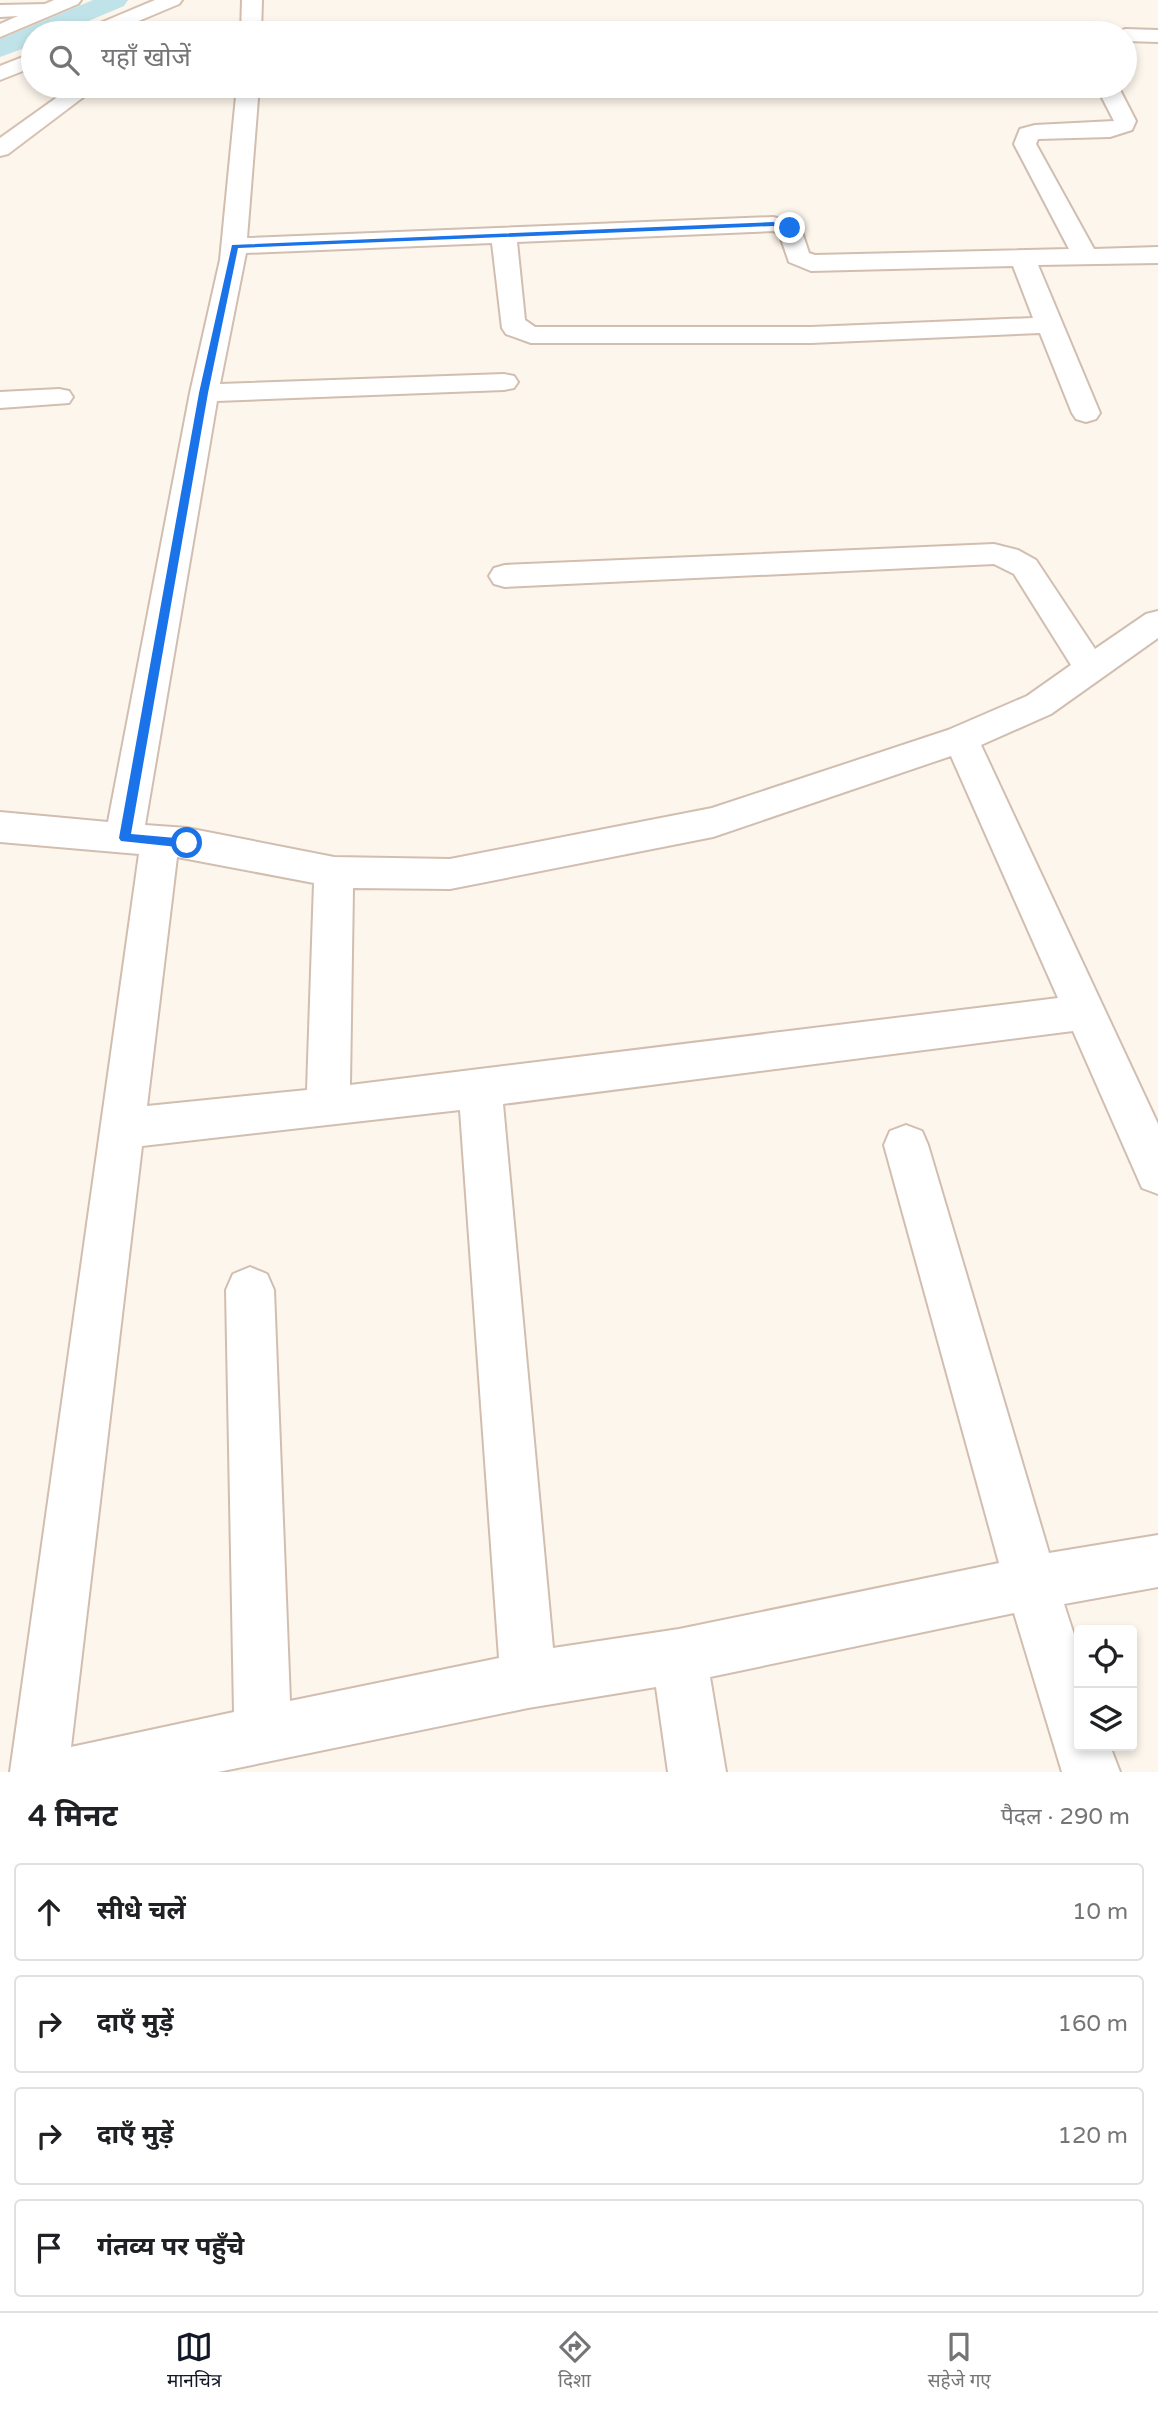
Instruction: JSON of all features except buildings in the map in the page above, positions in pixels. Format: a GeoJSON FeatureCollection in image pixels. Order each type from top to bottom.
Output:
{"type":"FeatureCollection","features":[{"type":"Feature","properties":{"kind":"street"},"geometry":{"type":"LineString","coordinates":[[22,21],[71,0]]}},
{"type":"Feature","properties":{"kind":"street"},"geometry":{"type":"LineString","coordinates":[[122,21],[172,0]]}},
{"type":"Feature","properties":{"kind":"street"},"geometry":{"type":"LineString","coordinates":[[163,21],[193,0]]}},
{"type":"Feature","properties":{"kind":"street"},"geometry":{"type":"LineString","coordinates":[[251,21],[252,0]]}},
{"type":"Feature","properties":{"kind":"street"},"geometry":{"type":"LineString","coordinates":[[0,11],[47,10]]}},
{"type":"Feature","properties":{"kind":"street"},"geometry":{"type":"LineString","coordinates":[[0,31],[21,22]]}},
{"type":"Feature","properties":{"kind":"street"},"geometry":{"type":"LineString","coordinates":[[1137,35],[1158,36]]}},
{"type":"Feature","properties":{"kind":"street"},"geometry":{"type":"LineString","coordinates":[[0,74],[21,65]]}},
{"type":"Feature","properties":{"kind":"street"},"geometry":{"type":"LineString","coordinates":[[0,125],[40,98]]}},
{"type":"Feature","properties":{"kind":"street"},"geometry":{"type":"LineString","coordinates":[[0,149],[70,98]]}},
{"type":"Feature","properties":{"kind":"street"},"geometry":{"type":"LineString","coordinates":[[39,1772],[123,1128],[142,839],[204,393],[235,246],[247,98]]}},
{"type":"Feature","properties":{"kind":"street"},"geometry":{"type":"LineString","coordinates":[[1086,257],[1025,144],[1025,139],[1028,134],[1035,132],[1110,130],[1124,125],[1125,121],[1113,98]]}},
{"type":"Feature","properties":{"kind":"street"},"geometry":{"type":"LineString","coordinates":[[235,246],[773,224],[790,228],[798,257],[811,263],[1158,255]]}},
{"type":"Feature","properties":{"kind":"street"},"geometry":{"type":"LineString","coordinates":[[504,235],[512,320],[515,328],[531,335],[811,335],[1048,325]]}},
{"type":"Feature","properties":{"kind":"street"},"geometry":{"type":"LineString","coordinates":[[1022,258],[1086,413]]}},
{"type":"Feature","properties":{"kind":"street"},"geometry":{"type":"LineString","coordinates":[[204,393],[504,382]]}},
{"type":"Feature","properties":{"kind":"street"},"geometry":{"type":"LineString","coordinates":[[0,400],[60,397]]}},
{"type":"Feature","properties":{"kind":"street"},"geometry":{"type":"LineString","coordinates":[[505,576],[994,554],[1007,557],[1025,567],[1091,669]]}},
{"type":"Feature","properties":{"kind":"street"},"geometry":{"type":"LineString","coordinates":[[0,827],[187,843],[334,872],[450,874],[713,822],[961,739],[1039,705],[1158,622]]}},
{"type":"Feature","properties":{"kind":"street"},"geometry":{"type":"LineString","coordinates":[[961,739],[1155,1162]]}},
{"type":"Feature","properties":{"kind":"street"},"geometry":{"type":"LineString","coordinates":[[328,1107],[334,872]]}},
{"type":"Feature","properties":{"kind":"street"},"geometry":{"type":"LineString","coordinates":[[123,1128],[480,1089],[1085,1012]]}},
{"type":"Feature","properties":{"kind":"street"},"geometry":{"type":"LineString","coordinates":[[480,1089],[528,1680]]}},
{"type":"Feature","properties":{"kind":"street"},"geometry":{"type":"LineString","coordinates":[[906,1145],[1031,1583],[1074,1720]]}},
{"type":"Feature","properties":{"kind":"street"},"geometry":{"type":"LineString","coordinates":[[250,1290],[263,1734]]}},
{"type":"Feature","properties":{"kind":"street"},"geometry":{"type":"LineString","coordinates":[[80,1772],[528,1680],[680,1656],[1031,1583],[1158,1561]]}},
{"type":"Feature","properties":{"kind":"street"},"geometry":{"type":"LineString","coordinates":[[680,1656],[697,1772]]}},
{"type":"Feature","properties":{"kind":"street"},"geometry":{"type":"LineString","coordinates":[[1084,1751],[1091,1772]]}},
{"type":"Feature","properties":{"kind":"waterway"},"geometry":{"type":"LineString","coordinates":[[66,21],[115,0]]}},
{"type":"Feature","properties":{"kind":"waterway"},"geometry":{"type":"LineString","coordinates":[[0,49],[21,40]]}},
{"type":"Feature","properties":{"kind":"route"},"geometry":{"type":"LineString","coordinates":[[187,843],[124,838],[204,393],[235,246],[773,224],[790,228]]}}]}
